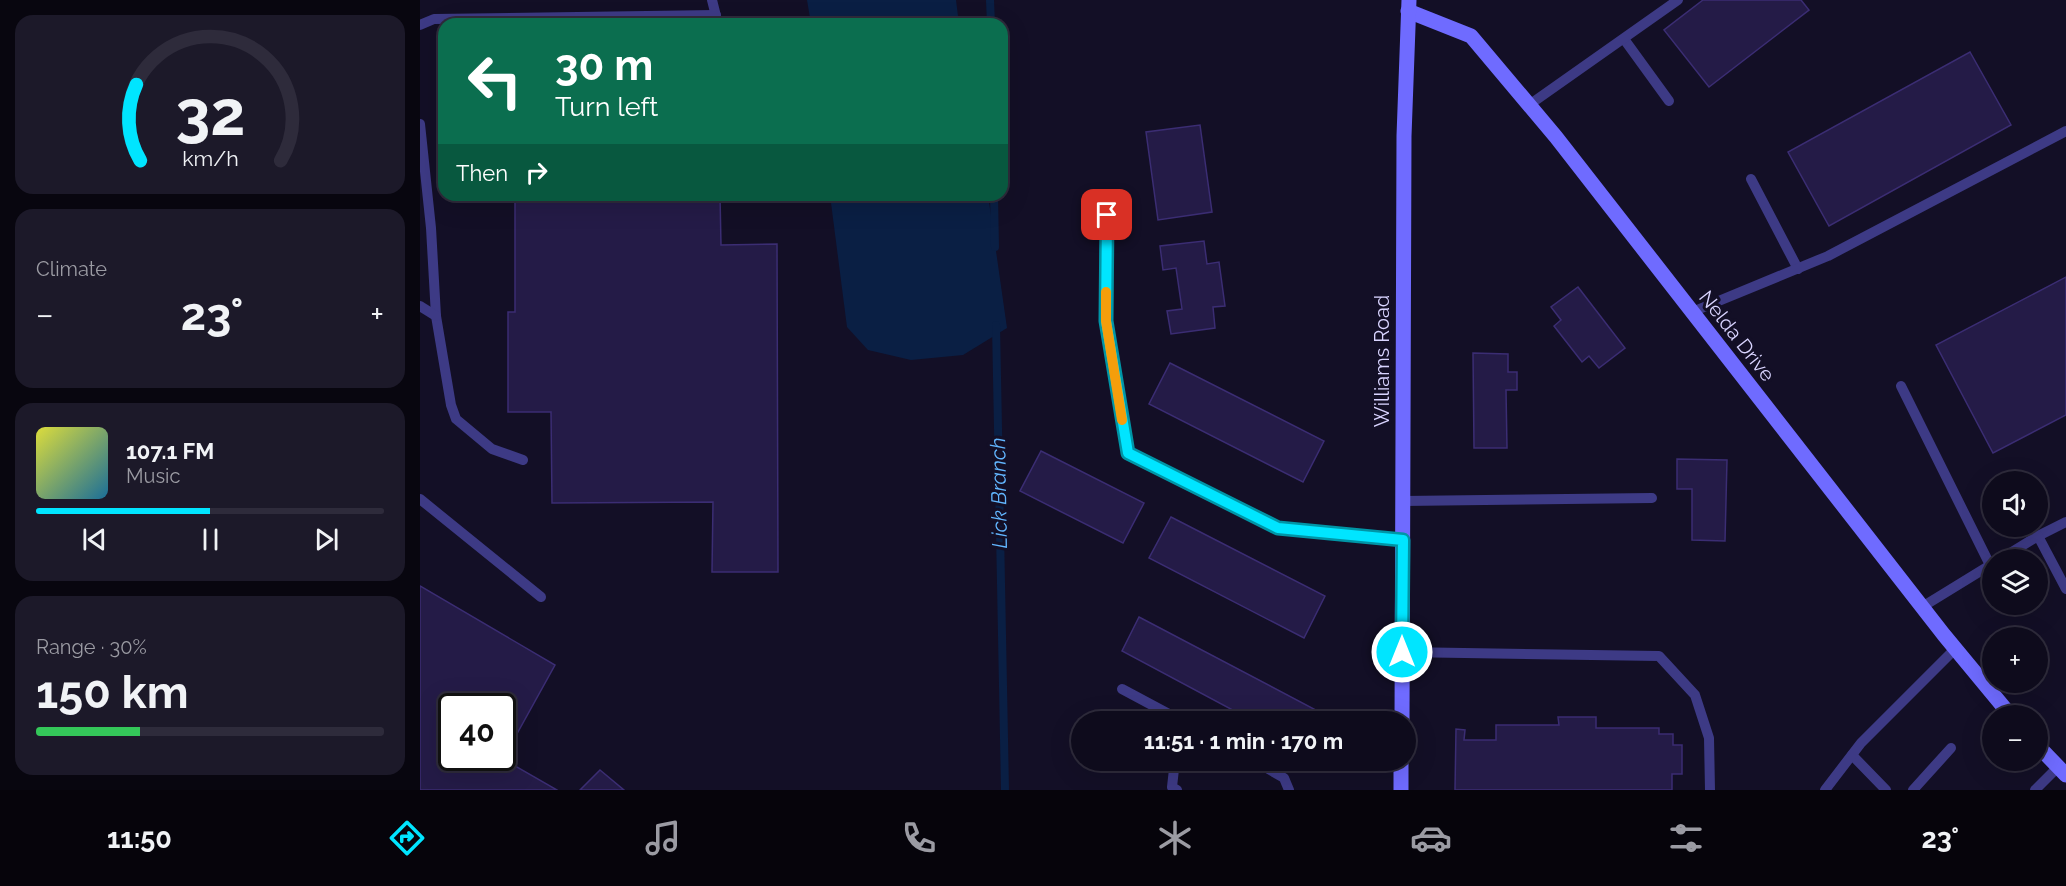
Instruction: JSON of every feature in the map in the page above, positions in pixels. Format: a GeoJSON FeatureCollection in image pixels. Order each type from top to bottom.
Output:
{"type":"FeatureCollection","features":[{"type":"Feature","properties":{"kind":"street","name":"Nelda Drive"},"geometry":{"type":"LineString","coordinates":[[1408,6],[1471,36],[1529,105],[1955,649],[2003,705]]}},
{"type":"Feature","properties":{"kind":"street","name":"Williams Road"},"geometry":{"type":"LineString","coordinates":[[1402,711],[1404,136],[1408,6]]}},
{"type":"Feature","properties":{"kind":"street"},"geometry":{"type":"LineString","coordinates":[[2048,756],[2062,771]]}},
{"type":"Feature","properties":{"kind":"street"},"geometry":{"type":"LineString","coordinates":[[1401,771],[1401,790]]}},
{"type":"Feature","properties":{"kind":"lane"},"geometry":{"type":"LineString","coordinates":[[712,0],[716,18]]}},
{"type":"Feature","properties":{"kind":"lane"},"geometry":{"type":"LineString","coordinates":[[1529,105],[1678,0]]}},
{"type":"Feature","properties":{"kind":"lane"},"geometry":{"type":"LineString","coordinates":[[420,25],[438,19]]}},
{"type":"Feature","properties":{"kind":"lane"},"geometry":{"type":"LineString","coordinates":[[1624,39],[1669,101]]}},
{"type":"Feature","properties":{"kind":"lane"},"geometry":{"type":"LineString","coordinates":[[420,124],[431,228],[436,316],[451,405],[456,419],[492,449],[523,460]]}},
{"type":"Feature","properties":{"kind":"lane"},"geometry":{"type":"LineString","coordinates":[[1692,312],[1828,256],[2066,131]]}},
{"type":"Feature","properties":{"kind":"lane"},"geometry":{"type":"LineString","coordinates":[[1751,179],[1798,269]]}},
{"type":"Feature","properties":{"kind":"lane"},"geometry":{"type":"LineString","coordinates":[[1108,194],[1106,321],[1128,453],[1278,528],[1403,540]]}},
{"type":"Feature","properties":{"kind":"lane"},"geometry":{"type":"LineString","coordinates":[[420,237],[431,228]]}},
{"type":"Feature","properties":{"kind":"lane"},"geometry":{"type":"LineString","coordinates":[[420,306],[436,316]]}},
{"type":"Feature","properties":{"kind":"lane"},"geometry":{"type":"LineString","coordinates":[[1901,386],[1987,549]]}},
{"type":"Feature","properties":{"kind":"lane"},"geometry":{"type":"LineString","coordinates":[[1403,501],[1652,498]]}},
{"type":"Feature","properties":{"kind":"lane"},"geometry":{"type":"LineString","coordinates":[[420,499],[542,597]]}},
{"type":"Feature","properties":{"kind":"lane"},"geometry":{"type":"LineString","coordinates":[[2048,531],[2066,522]]}},
{"type":"Feature","properties":{"kind":"lane"},"geometry":{"type":"LineString","coordinates":[[2017,549],[2036,537]]}},
{"type":"Feature","properties":{"kind":"lane"},"geometry":{"type":"LineString","coordinates":[[2039,537],[2066,589]]}},
{"type":"Feature","properties":{"kind":"lane"},"geometry":{"type":"LineString","coordinates":[[1922,607],[1982,570]]}},
{"type":"Feature","properties":{"kind":"lane"},"geometry":{"type":"LineString","coordinates":[[1825,790],[1852,755],[1955,649]]}},
{"type":"Feature","properties":{"kind":"lane"},"geometry":{"type":"LineString","coordinates":[[1402,652],[1659,656],[1695,695],[1709,738],[1710,790]]}},
{"type":"Feature","properties":{"kind":"lane"},"geometry":{"type":"LineString","coordinates":[[1122,688],[1162,711]]}},
{"type":"Feature","properties":{"kind":"lane"},"geometry":{"type":"LineString","coordinates":[[1913,790],[1952,748]]}},
{"type":"Feature","properties":{"kind":"lane"},"geometry":{"type":"LineString","coordinates":[[1852,755],[1886,790]]}},
{"type":"Feature","properties":{"kind":"lane"},"geometry":{"type":"LineString","coordinates":[[1174,771],[1172,787],[1177,790]]}},
{"type":"Feature","properties":{"kind":"lane"},"geometry":{"type":"LineString","coordinates":[[1272,771],[1284,778],[1289,790]]}},
{"type":"Feature","properties":{"kind":"lane"},"geometry":{"type":"LineString","coordinates":[[2035,790],[2062,771]]}},
{"type":"Feature","properties":{"kind":"water"},"geometry":{"type":"Polygon","coordinates":[[[807,0],[956,0],[958,18],[810,18],[807,0]]]}},
{"type":"Feature","properties":{"kind":"water"},"geometry":{"type":"Polygon","coordinates":[[[831,201],[989,201],[1007,328],[963,355],[911,360],[868,350],[847,327],[831,201]]]}},
{"type":"Feature","properties":{"kind":"building"},"geometry":{"type":"Polygon","coordinates":[[[1703,0],[1801,0],[1809,10],[1709,87],[1664,30],[1703,0]]]}},
{"type":"Feature","properties":{"kind":"building"},"geometry":{"type":"Polygon","coordinates":[[[1970,52],[2011,125],[1829,226],[1788,152],[1970,52]]]}},
{"type":"Feature","properties":{"kind":"building"},"geometry":{"type":"Polygon","coordinates":[[[1200,125],[1212,212],[1158,220],[1146,132],[1200,125]]]}},
{"type":"Feature","properties":{"kind":"building"},"geometry":{"type":"Polygon","coordinates":[[[515,201],[720,201],[721,245],[777,244],[778,572],[712,572],[713,502],[552,503],[551,412],[508,412],[508,312],[515,312],[515,201]]]}},
{"type":"Feature","properties":{"kind":"building"},"geometry":{"type":"Polygon","coordinates":[[[1204,241],[1207,264],[1219,262],[1225,306],[1213,307],[1215,328],[1171,334],[1167,311],[1182,309],[1176,268],[1163,270],[1160,246],[1204,241]]]}},
{"type":"Feature","properties":{"kind":"building"},"geometry":{"type":"Polygon","coordinates":[[[2066,277],[2066,415],[1993,453],[1936,345],[2066,277]]]}},
{"type":"Feature","properties":{"kind":"building"},"geometry":{"type":"Polygon","coordinates":[[[1578,287],[1625,348],[1599,368],[1589,356],[1582,362],[1554,326],[1561,320],[1551,307],[1578,287]]]}},
{"type":"Feature","properties":{"kind":"building"},"geometry":{"type":"Polygon","coordinates":[[[1473,353],[1508,354],[1508,372],[1517,372],[1517,390],[1506,390],[1507,448],[1474,448],[1473,353]]]}},
{"type":"Feature","properties":{"kind":"building"},"geometry":{"type":"Polygon","coordinates":[[[1170,363],[1324,441],[1303,482],[1149,404],[1170,363]]]}},
{"type":"Feature","properties":{"kind":"building"},"geometry":{"type":"Polygon","coordinates":[[[1041,451],[1144,503],[1123,543],[1020,491],[1041,451]]]}},
{"type":"Feature","properties":{"kind":"building"},"geometry":{"type":"Polygon","coordinates":[[[1677,459],[1727,460],[1725,541],[1692,540],[1692,489],[1677,489],[1677,459]]]}},
{"type":"Feature","properties":{"kind":"building"},"geometry":{"type":"Polygon","coordinates":[[[1171,517],[1325,596],[1304,638],[1149,558],[1171,517]]]}},
{"type":"Feature","properties":{"kind":"building"},"geometry":{"type":"Polygon","coordinates":[[[420,586],[555,665],[516,736],[516,693],[438,693],[438,771],[516,771],[516,766],[557,790],[420,790],[420,586]]]}},
{"type":"Feature","properties":{"kind":"building"},"geometry":{"type":"Polygon","coordinates":[[[1139,617],[1318,711],[1234,711],[1122,651],[1139,617]]]}},
{"type":"Feature","properties":{"kind":"building"},"geometry":{"type":"Polygon","coordinates":[[[1558,717],[1596,717],[1596,728],[1659,728],[1659,734],[1673,734],[1673,745],[1682,745],[1682,774],[1672,774],[1672,790],[1455,790],[1456,729],[1465,730],[1464,740],[1496,740],[1496,725],[1559,725],[1558,717]]]}},
{"type":"Feature","properties":{"kind":"building"},"geometry":{"type":"Polygon","coordinates":[[[600,770],[624,790],[580,790],[600,770]]]}},
{"type":"Feature","properties":{"kind":"waterway","name":"Lick Branch"},"geometry":{"type":"LineString","coordinates":[[990,0],[991,18]]}},
{"type":"Feature","properties":{"kind":"waterway","name":"Lick Branch"},"geometry":{"type":"LineString","coordinates":[[994,201],[995,247]]}},
{"type":"Feature","properties":{"kind":"waterway","name":"Lick Branch"},"geometry":{"type":"LineString","coordinates":[[996,325],[1005,790]]}},
{"type":"Feature","properties":{"kind":"slow traffic"},"geometry":{"type":"LineString","coordinates":[[1106,292],[1106,321],[1122,420]]}},
{"type":"Feature","properties":{"kind":"route"},"geometry":{"type":"LineString","coordinates":[[1107,215],[1106,321],[1128,453],[1278,528],[1403,540],[1402,652]]}}]}
